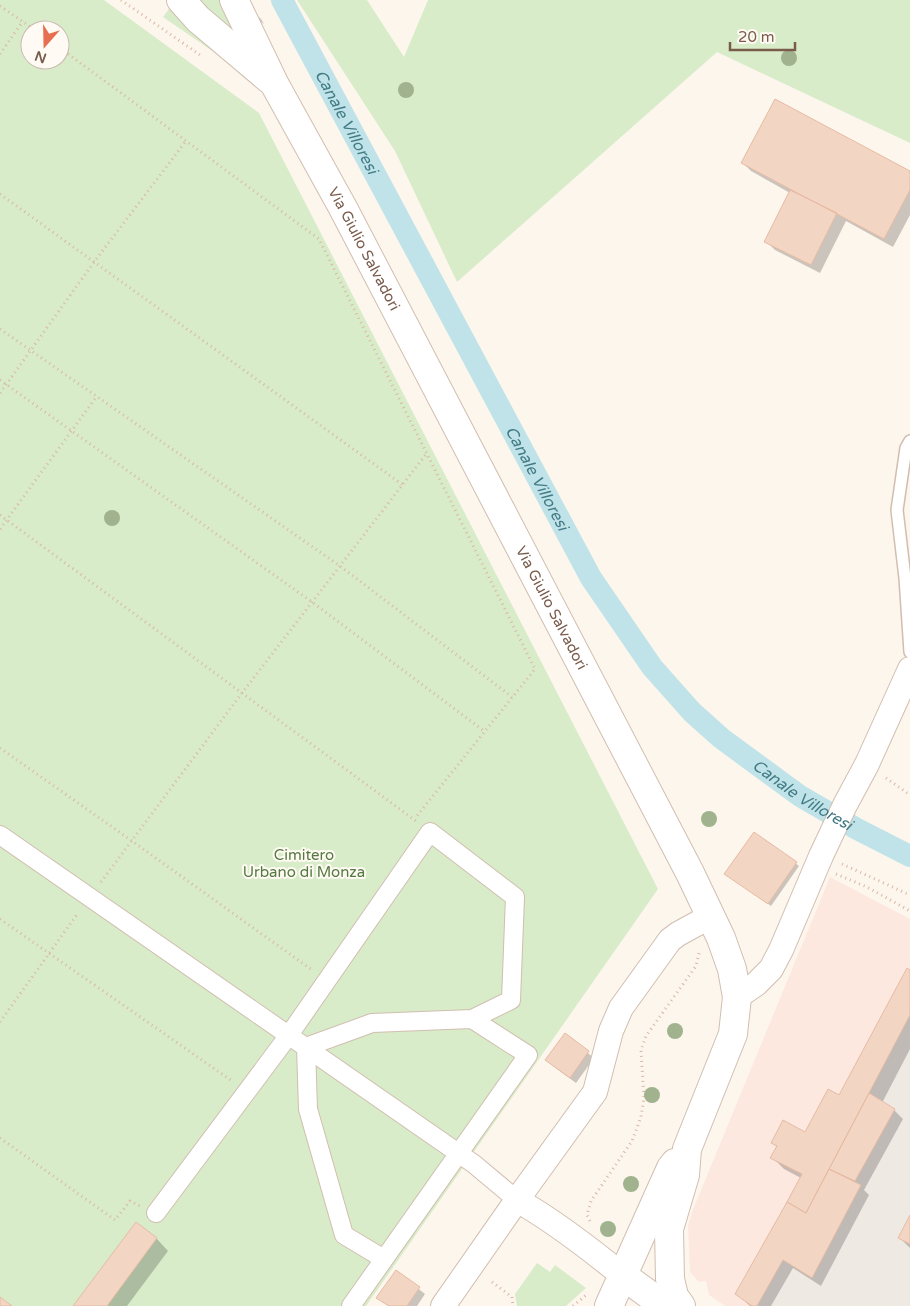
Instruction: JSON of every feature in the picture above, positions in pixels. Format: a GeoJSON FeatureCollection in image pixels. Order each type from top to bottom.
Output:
{"type":"FeatureCollection","features":[{"type":"Feature","properties":{"kind":"street","name":"Via Giulio Salvadori"},"geometry":{"type":"LineString","coordinates":[[181,0],[198,19],[275,85]]}},
{"type":"Feature","properties":{"kind":"street","name":"Via Giulio Salvadori"},"geometry":{"type":"LineString","coordinates":[[234,0],[275,85],[343,208],[690,873],[700,922],[721,938],[732,969],[737,997],[733,1034],[687,1149],[672,1168],[622,1275],[603,1302]]}},
{"type":"Feature","properties":{"kind":"street"},"geometry":{"type":"LineString","coordinates":[[737,997],[756,984],[771,969],[792,928],[844,805],[867,764],[910,670]]}},
{"type":"Feature","properties":{"kind":"street"},"geometry":{"type":"LineString","coordinates":[[156,1213],[289,1035],[430,832],[515,897],[511,1000],[472,1019],[372,1023],[306,1047]]}},
{"type":"Feature","properties":{"kind":"street"},"geometry":{"type":"LineString","coordinates":[[0,835],[474,1164],[517,1200],[540,1212],[666,1306]]}},
{"type":"Feature","properties":{"kind":"street"},"geometry":{"type":"LineString","coordinates":[[443,1306],[594,1092],[611,1031],[621,1008],[670,940],[700,922]]}},
{"type":"Feature","properties":{"kind":"street"},"geometry":{"type":"LineString","coordinates":[[351,1306],[528,1055],[472,1019]]}},
{"type":"Feature","properties":{"kind":"street"},"geometry":{"type":"LineString","coordinates":[[306,1047],[308,1109],[344,1235],[384,1259]]}},
{"type":"Feature","properties":{"kind":"street","name":"Via Giulio Salvadori"},"geometry":{"type":"LineString","coordinates":[[682,1306],[674,1296],[670,1279],[669,1228],[685,1175],[687,1149]]}},
{"type":"Feature","properties":{"kind":"lane"},"geometry":{"type":"LineString","coordinates":[[910,441],[906,448],[897,510],[905,578],[910,652]]}},
{"type":"Feature","properties":{"kind":"path"},"geometry":{"type":"LineString","coordinates":[[121,0],[201,56]]}},
{"type":"Feature","properties":{"kind":"path"},"geometry":{"type":"LineString","coordinates":[[0,6],[21,20]]}},
{"type":"Feature","properties":{"kind":"path"},"geometry":{"type":"LineString","coordinates":[[0,54],[20,25]]}},
{"type":"Feature","properties":{"kind":"path"},"geometry":{"type":"LineString","coordinates":[[70,55],[320,239],[535,669],[414,820]]}},
{"type":"Feature","properties":{"kind":"path"},"geometry":{"type":"LineString","coordinates":[[0,393],[94,262],[186,141]]}},
{"type":"Feature","properties":{"kind":"path"},"geometry":{"type":"LineString","coordinates":[[0,194],[403,485]]}},
{"type":"Feature","properties":{"kind":"path"},"geometry":{"type":"LineString","coordinates":[[0,329],[340,566],[512,697]]}},
{"type":"Feature","properties":{"kind":"path"},"geometry":{"type":"LineString","coordinates":[[0,380],[312,602],[484,732]]}},
{"type":"Feature","properties":{"kind":"path"},"geometry":{"type":"LineString","coordinates":[[0,529],[97,396]]}},
{"type":"Feature","properties":{"kind":"path"},"geometry":{"type":"LineString","coordinates":[[0,1022],[132,840],[242,693],[427,453]]}},
{"type":"Feature","properties":{"kind":"path"},"geometry":{"type":"LineString","coordinates":[[0,515],[430,832]]}},
{"type":"Feature","properties":{"kind":"path"},"geometry":{"type":"LineString","coordinates":[[0,748],[132,840],[326,981]]}},
{"type":"Feature","properties":{"kind":"path"},"geometry":{"type":"LineString","coordinates":[[867,764],[910,795]]}},
{"type":"Feature","properties":{"kind":"path"},"geometry":{"type":"LineString","coordinates":[[822,854],[910,895]]}},
{"type":"Feature","properties":{"kind":"path"},"geometry":{"type":"LineString","coordinates":[[822,854],[867,887],[910,911]]}},
{"type":"Feature","properties":{"kind":"path"},"geometry":{"type":"LineString","coordinates":[[0,919],[247,1091]]}},
{"type":"Feature","properties":{"kind":"path"},"geometry":{"type":"LineString","coordinates":[[596,1227],[590,1222],[587,1215],[591,1201],[632,1140],[641,1117],[644,1098],[641,1050],[646,1036],[696,966],[699,958],[700,922]]}},
{"type":"Feature","properties":{"kind":"path"},"geometry":{"type":"LineString","coordinates":[[0,1138],[115,1220],[130,1201],[156,1213]]}},
{"type":"Feature","properties":{"kind":"path"},"geometry":{"type":"LineString","coordinates":[[492,1282],[512,1297],[513,1306]]}},
{"type":"Feature","properties":{"kind":"path"},"geometry":{"type":"LineString","coordinates":[[573,1306],[603,1302]]}},
{"type":"Feature","properties":{"kind":"shaded area"},"geometry":{"type":"Polygon","coordinates":[[[830,877],[910,919],[910,1015],[869,1093],[855,1181],[861,1185],[812,1278],[757,1306],[725,1306],[709,1295],[706,1281],[699,1282],[690,1272],[688,1226],[692,1212],[830,877]]]}},
{"type":"Feature","properties":{"kind":"shaded area"},"geometry":{"type":"Polygon","coordinates":[[[910,1015],[910,1306],[757,1306],[783,1260],[812,1278],[861,1185],[855,1181],[895,1109],[869,1093],[910,1015]]]}},
{"type":"Feature","properties":{"kind":"green space","name":"Cimitero Urbano di Monza"},"geometry":{"type":"Polygon","coordinates":[[[0,0],[104,0],[259,113],[658,889],[366,1306],[0,1306],[0,0]]]}},
{"type":"Feature","properties":{"kind":"green space"},"geometry":{"type":"Polygon","coordinates":[[[197,0],[220,0],[233,24],[227,30],[197,0]]]}},
{"type":"Feature","properties":{"kind":"green space"},"geometry":{"type":"Polygon","coordinates":[[[297,0],[367,0],[404,57],[428,0],[910,0],[910,143],[717,52],[457,282],[395,151],[297,0]]]}},
{"type":"Feature","properties":{"kind":"green space"},"geometry":{"type":"Polygon","coordinates":[[[175,8],[224,59],[163,17],[169,9],[175,8]]]}},
{"type":"Feature","properties":{"kind":"green space"},"geometry":{"type":"Polygon","coordinates":[[[537,1263],[550,1272],[555,1265],[586,1288],[566,1306],[517,1306],[515,1294],[537,1263]]]}},
{"type":"Feature","properties":{"kind":"building"},"geometry":{"type":"Polygon","coordinates":[[[775,99],[910,171],[910,190],[884,239],[741,163],[775,99]]]}},
{"type":"Feature","properties":{"kind":"building"},"geometry":{"type":"Polygon","coordinates":[[[790,190],[837,213],[811,265],[764,242],[790,190]]]}},
{"type":"Feature","properties":{"kind":"building"},"geometry":{"type":"Polygon","coordinates":[[[754,832],[797,862],[768,904],[724,874],[754,832]]]}},
{"type":"Feature","properties":{"kind":"building"},"geometry":{"type":"Polygon","coordinates":[[[907,968],[910,970],[910,1015],[806,1213],[787,1202],[802,1174],[770,1158],[777,1146],[771,1143],[783,1120],[805,1132],[828,1089],[839,1095],[907,968]]]}},
{"type":"Feature","properties":{"kind":"building"},"geometry":{"type":"Polygon","coordinates":[[[565,1033],[589,1051],[570,1078],[545,1060],[565,1033]]]}},
{"type":"Feature","properties":{"kind":"building"},"geometry":{"type":"Polygon","coordinates":[[[869,1093],[895,1109],[855,1181],[829,1169],[869,1093]]]}},
{"type":"Feature","properties":{"kind":"building"},"geometry":{"type":"Polygon","coordinates":[[[829,1169],[861,1185],[812,1278],[783,1260],[757,1306],[752,1306],[735,1294],[787,1202],[806,1213],[829,1169]]]}},
{"type":"Feature","properties":{"kind":"building"},"geometry":{"type":"Polygon","coordinates":[[[910,1215],[910,1244],[898,1238],[910,1215]]]}},
{"type":"Feature","properties":{"kind":"building"},"geometry":{"type":"Polygon","coordinates":[[[136,1222],[157,1238],[107,1306],[73,1306],[136,1222]]]}},
{"type":"Feature","properties":{"kind":"building"},"geometry":{"type":"Polygon","coordinates":[[[396,1270],[420,1287],[407,1306],[389,1306],[376,1298],[396,1270]]]}},
{"type":"Feature","properties":{"kind":"building"},"geometry":{"type":"Polygon","coordinates":[[[0,1297],[12,1306],[0,1306],[0,1297]]]}},
{"type":"Feature","properties":{"kind":"waterway","name":"Canale Villoresi"},"geometry":{"type":"LineString","coordinates":[[282,0],[591,578],[652,667],[692,712],[721,738],[800,796],[857,829],[910,856]]}}]}
